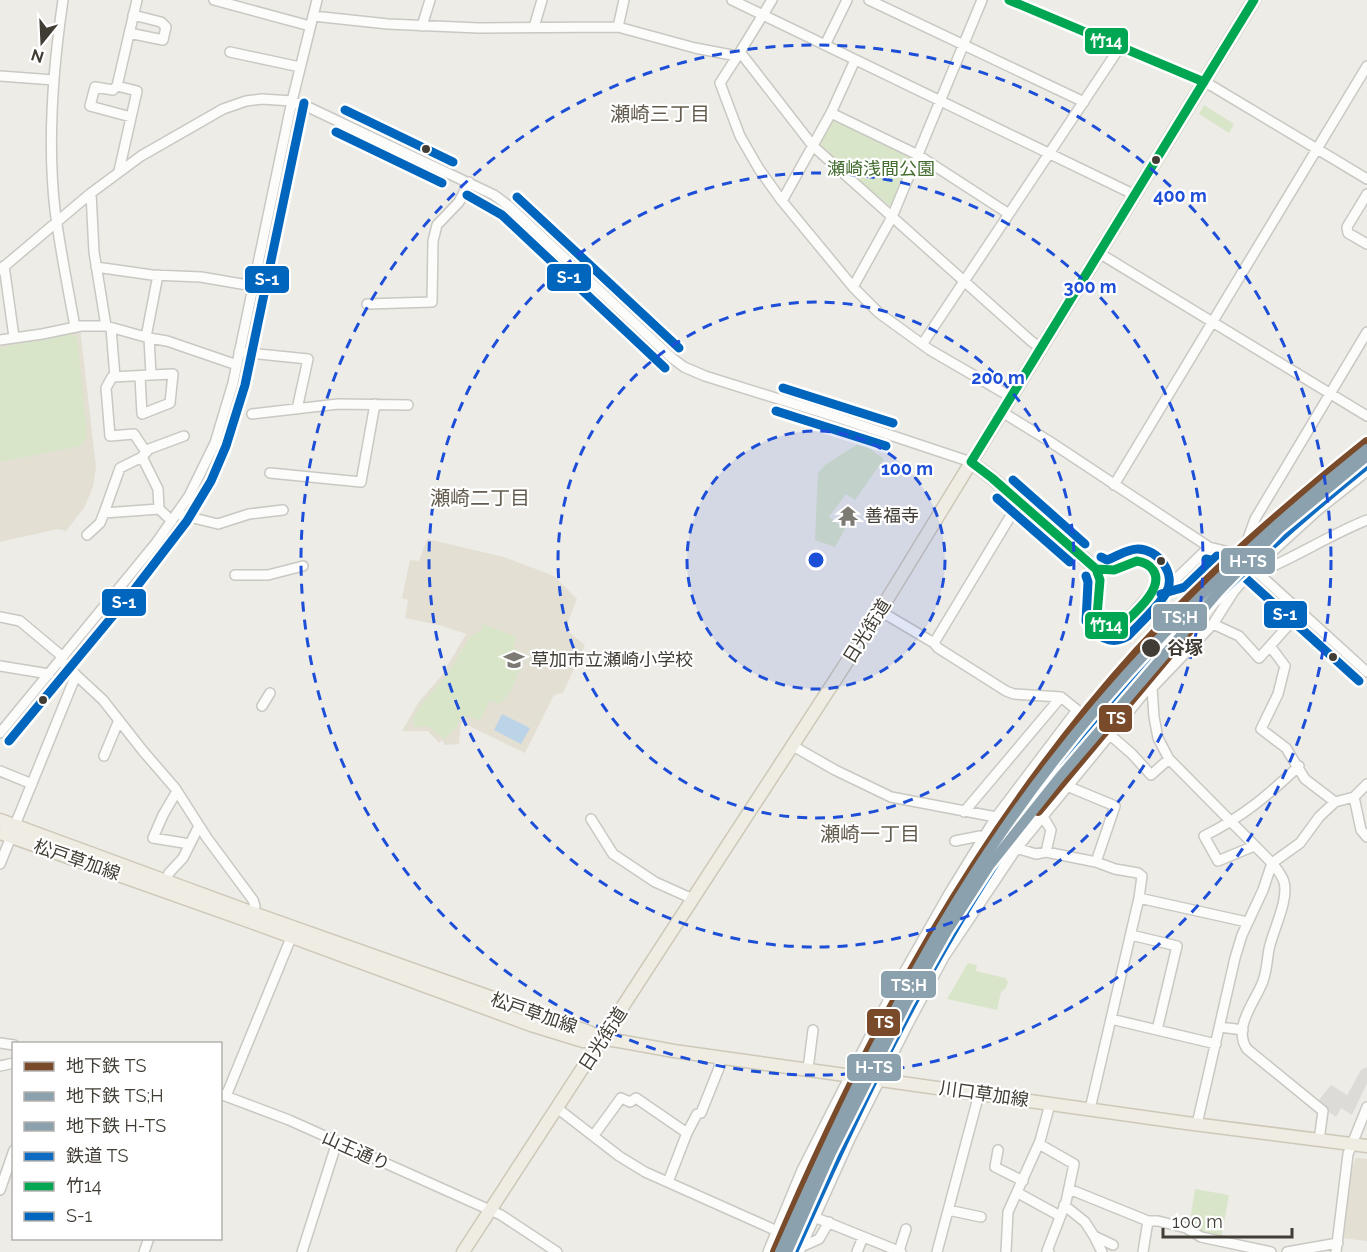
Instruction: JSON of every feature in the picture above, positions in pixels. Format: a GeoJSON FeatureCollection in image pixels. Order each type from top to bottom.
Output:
{"type":"FeatureCollection","features":[{"type":"Feature","properties":{"kind":"main road","name":"日光街道"},"geometry":{"type":"LineString","coordinates":[[463,1252],[880,611],[1254,0]]}},
{"type":"Feature","properties":{"kind":"main road"},"geometry":{"type":"LineString","coordinates":[[971,462],[1096,569]]}},
{"type":"Feature","properties":{"kind":"main road","name":"松戸草加線"},"geometry":{"type":"LineString","coordinates":[[0,820],[9,832],[293,932],[589,1032],[602,1039]]}},
{"type":"Feature","properties":{"kind":"main road","name":"松戸草加線"},"geometry":{"type":"LineString","coordinates":[[9,832],[166,881],[252,917]]}},
{"type":"Feature","properties":{"kind":"main road","name":"川口草加線"},"geometry":{"type":"LineString","coordinates":[[602,1039],[720,1058],[1367,1146]]}},
{"type":"Feature","properties":{"kind":"street"},"geometry":{"type":"LineString","coordinates":[[63,0],[54,80],[52,148],[57,221],[75,327]]}},
{"type":"Feature","properties":{"kind":"street"},"geometry":{"type":"LineString","coordinates":[[132,117],[90,106],[95,87],[113,90],[117,86],[137,0]]}},
{"type":"Feature","properties":{"kind":"street"},"geometry":{"type":"LineString","coordinates":[[214,0],[310,26]]}},
{"type":"Feature","properties":{"kind":"street"},"geometry":{"type":"LineString","coordinates":[[0,733],[175,518],[200,476],[215,443],[237,365],[292,101],[316,0]]}},
{"type":"Feature","properties":{"kind":"street"},"geometry":{"type":"LineString","coordinates":[[422,26],[430,0]]}},
{"type":"Feature","properties":{"kind":"street"},"geometry":{"type":"LineString","coordinates":[[534,27],[542,0]]}},
{"type":"Feature","properties":{"kind":"street"},"geometry":{"type":"LineString","coordinates":[[618,27],[624,0]]}},
{"type":"Feature","properties":{"kind":"street"},"geometry":{"type":"LineString","coordinates":[[732,0],[1134,195]]}},
{"type":"Feature","properties":{"kind":"street"},"geometry":{"type":"LineString","coordinates":[[772,0],[720,83],[740,135],[782,201],[853,287],[879,313],[922,344],[1011,397]]}},
{"type":"Feature","properties":{"kind":"street"},"geometry":{"type":"LineString","coordinates":[[825,45],[847,0]]}},
{"type":"Feature","properties":{"kind":"street"},"geometry":{"type":"LineString","coordinates":[[869,0],[1084,102]]}},
{"type":"Feature","properties":{"kind":"street"},"geometry":{"type":"LineString","coordinates":[[853,287],[892,217],[982,0]]}},
{"type":"Feature","properties":{"kind":"street"},"geometry":{"type":"LineString","coordinates":[[1009,0],[1204,82],[1367,179]]}},
{"type":"Feature","properties":{"kind":"street"},"geometry":{"type":"LineString","coordinates":[[129,33],[163,40],[166,27],[161,22],[134,15]]}},
{"type":"Feature","properties":{"kind":"street"},"geometry":{"type":"LineString","coordinates":[[313,16],[422,26],[618,27],[695,48],[739,54],[813,146],[1041,348]]}},
{"type":"Feature","properties":{"kind":"street"},"geometry":{"type":"LineString","coordinates":[[922,344],[1120,47]]}},
{"type":"Feature","properties":{"kind":"street"},"geometry":{"type":"LineString","coordinates":[[230,52],[300,67]]}},
{"type":"Feature","properties":{"kind":"street"},"geometry":{"type":"LineString","coordinates":[[782,201],[831,113],[855,60]]}},
{"type":"Feature","properties":{"kind":"street"},"geometry":{"type":"LineString","coordinates":[[1114,485],[1317,148],[1364,78],[1367,66]]}},
{"type":"Feature","properties":{"kind":"street"},"geometry":{"type":"LineString","coordinates":[[0,76],[54,80]]}},
{"type":"Feature","properties":{"kind":"street"},"geometry":{"type":"LineString","coordinates":[[117,86],[137,91],[119,171]]}},
{"type":"Feature","properties":{"kind":"street"},"geometry":{"type":"LineString","coordinates":[[14,337],[2,268],[57,221],[119,171],[169,139],[223,109],[246,101],[262,99],[292,101],[344,122],[469,182],[509,206],[672,358],[684,366],[705,376],[971,462]]}},
{"type":"Feature","properties":{"kind":"street"},"geometry":{"type":"LineString","coordinates":[[831,113],[918,155],[1009,214]]}},
{"type":"Feature","properties":{"kind":"street"},"geometry":{"type":"LineString","coordinates":[[367,304],[432,302],[433,241],[437,225],[459,202],[469,182]]}},
{"type":"Feature","properties":{"kind":"street"},"geometry":{"type":"LineString","coordinates":[[91,193],[96,267],[109,327],[115,377]]}},
{"type":"Feature","properties":{"kind":"street"},"geometry":{"type":"LineString","coordinates":[[1367,194],[1347,228],[1348,233],[1367,244]]}},
{"type":"Feature","properties":{"kind":"street"},"geometry":{"type":"LineString","coordinates":[[1098,253],[1367,416]]}},
{"type":"Feature","properties":{"kind":"street"},"geometry":{"type":"LineString","coordinates":[[96,267],[158,275],[201,277],[253,286]]}},
{"type":"Feature","properties":{"kind":"street"},"geometry":{"type":"LineString","coordinates":[[151,375],[147,338],[158,275]]}},
{"type":"Feature","properties":{"kind":"street"},"geometry":{"type":"LineString","coordinates":[[0,340],[90,325],[109,327],[166,341],[237,365]]}},
{"type":"Feature","properties":{"kind":"street"},"geometry":{"type":"LineString","coordinates":[[1241,558],[1255,519],[1367,332]]}},
{"type":"Feature","properties":{"kind":"street"},"geometry":{"type":"LineString","coordinates":[[239,352],[308,359],[297,409]]}},
{"type":"Feature","properties":{"kind":"street"},"geometry":{"type":"LineString","coordinates":[[140,377],[142,414],[170,403],[173,374],[112,377],[106,388],[110,436],[134,434],[158,489],[159,509]]}},
{"type":"Feature","properties":{"kind":"street"},"geometry":{"type":"LineString","coordinates":[[252,414],[338,404],[408,405]]}},
{"type":"Feature","properties":{"kind":"street"},"geometry":{"type":"LineString","coordinates":[[270,472],[361,482],[375,404]]}},
{"type":"Feature","properties":{"kind":"street"},"geometry":{"type":"LineString","coordinates":[[1002,412],[1209,547],[1237,554],[1367,672]]}},
{"type":"Feature","properties":{"kind":"street"},"geometry":{"type":"LineString","coordinates":[[87,535],[100,524],[120,468],[149,449],[184,436]]}},
{"type":"Feature","properties":{"kind":"street"},"geometry":{"type":"LineString","coordinates":[[800,1250],[850,1139],[944,957],[1014,846],[1042,816],[1145,692],[1152,688],[1213,624],[1234,591],[1318,510],[1367,471]]}},
{"type":"Feature","properties":{"kind":"street"},"geometry":{"type":"LineString","coordinates":[[934,643],[1019,502]]}},
{"type":"Feature","properties":{"kind":"street"},"geometry":{"type":"LineString","coordinates":[[104,513],[159,509],[175,518],[218,524],[249,514],[283,510]]}},
{"type":"Feature","properties":{"kind":"street"},"geometry":{"type":"LineString","coordinates":[[1255,571],[1282,563],[1341,530],[1367,520]]}},
{"type":"Feature","properties":{"kind":"street"},"geometry":{"type":"LineString","coordinates":[[1158,583],[1178,577],[1209,547]]}},
{"type":"Feature","properties":{"kind":"street"},"geometry":{"type":"LineString","coordinates":[[1135,561],[1142,561],[1154,569],[1158,576],[1158,583],[1154,591],[1120,627],[1111,629],[1097,616],[1100,580],[1096,569],[1105,572],[1113,571],[1135,561]]}},
{"type":"Feature","properties":{"kind":"street"},"geometry":{"type":"LineString","coordinates":[[235,575],[268,575],[303,566]]}},
{"type":"Feature","properties":{"kind":"street"},"geometry":{"type":"LineString","coordinates":[[768,1252],[802,1170],[895,989],[950,892],[996,817],[1077,710],[1061,697],[1014,694],[1006,691],[938,648],[934,643],[880,611]]}},
{"type":"Feature","properties":{"kind":"street"},"geometry":{"type":"LineString","coordinates":[[1213,624],[1239,636],[1260,658],[1300,612]]}},
{"type":"Feature","properties":{"kind":"street"},"geometry":{"type":"LineString","coordinates":[[0,616],[21,621],[62,658],[76,675],[103,700],[177,791],[199,826],[253,900],[255,906],[252,917]]}},
{"type":"Feature","properties":{"kind":"street"},"geometry":{"type":"LineString","coordinates":[[1270,646],[1285,666],[1278,694],[1261,729],[1286,748],[1305,779],[1335,802]]}},
{"type":"Feature","properties":{"kind":"street"},"geometry":{"type":"LineString","coordinates":[[0,666],[49,674]]}},
{"type":"Feature","properties":{"kind":"street"},"geometry":{"type":"LineString","coordinates":[[0,864],[9,832],[32,784],[76,675]]}},
{"type":"Feature","properties":{"kind":"street"},"geometry":{"type":"LineString","coordinates":[[1152,688],[1158,738],[1169,759],[1272,863],[1282,877],[1284,891],[1269,949],[1267,969],[1247,1013],[1243,1043],[1247,1049],[1323,1111],[1318,1140]]}},
{"type":"Feature","properties":{"kind":"street"},"geometry":{"type":"LineString","coordinates":[[262,706],[270,693]]}},
{"type":"Feature","properties":{"kind":"street"},"geometry":{"type":"LineString","coordinates":[[964,812],[1061,697]]}},
{"type":"Feature","properties":{"kind":"street"},"geometry":{"type":"LineString","coordinates":[[104,756],[119,720]]}},
{"type":"Feature","properties":{"kind":"street"},"geometry":{"type":"LineString","coordinates":[[1109,734],[1151,775],[1169,759]]}},
{"type":"Feature","properties":{"kind":"street"},"geometry":{"type":"LineString","coordinates":[[793,746],[834,770],[891,797],[996,817],[1021,837]]}},
{"type":"Feature","properties":{"kind":"street"},"geometry":{"type":"LineString","coordinates":[[1254,846],[1218,861],[1204,836],[1232,822],[1266,797],[1299,766]]}},
{"type":"Feature","properties":{"kind":"street"},"geometry":{"type":"LineString","coordinates":[[0,771],[32,784]]}},
{"type":"Feature","properties":{"kind":"street"},"geometry":{"type":"LineString","coordinates":[[1197,1124],[1236,958],[1247,922],[1263,890],[1272,863],[1300,843],[1319,817],[1335,802],[1354,797],[1367,784]]}},
{"type":"Feature","properties":{"kind":"street"},"geometry":{"type":"LineString","coordinates":[[1067,786],[1114,806],[1096,862]]}},
{"type":"Feature","properties":{"kind":"street"},"geometry":{"type":"LineString","coordinates":[[177,791],[153,838],[190,844]]}},
{"type":"Feature","properties":{"kind":"street"},"geometry":{"type":"LineString","coordinates":[[1354,797],[1361,830],[1367,837]]}},
{"type":"Feature","properties":{"kind":"street"},"geometry":{"type":"LineString","coordinates":[[1042,816],[1051,830],[1046,852]]}},
{"type":"Feature","properties":{"kind":"street"},"geometry":{"type":"LineString","coordinates":[[591,819],[613,854],[655,882],[693,899]]}},
{"type":"Feature","properties":{"kind":"street"},"geometry":{"type":"LineString","coordinates":[[166,881],[169,873],[183,858],[199,826]]}},
{"type":"Feature","properties":{"kind":"street"},"geometry":{"type":"LineString","coordinates":[[990,827],[1014,846],[1036,854],[1046,852],[1096,862],[1142,876],[1131,935],[1090,1109]]}},
{"type":"Feature","properties":{"kind":"street"},"geometry":{"type":"LineString","coordinates":[[955,841],[980,836],[984,838]]}},
{"type":"Feature","properties":{"kind":"street"},"geometry":{"type":"LineString","coordinates":[[1139,898],[1247,922]]}},
{"type":"Feature","properties":{"kind":"street"},"geometry":{"type":"LineString","coordinates":[[223,1095],[293,932]]}},
{"type":"Feature","properties":{"kind":"street"},"geometry":{"type":"LineString","coordinates":[[1131,935],[1177,946],[1157,1030]]}},
{"type":"Feature","properties":{"kind":"street"},"geometry":{"type":"LineString","coordinates":[[1111,1019],[1216,1044]]}},
{"type":"Feature","properties":{"kind":"street"},"geometry":{"type":"LineString","coordinates":[[1220,1027],[1243,1030]]}},
{"type":"Feature","properties":{"kind":"street"},"geometry":{"type":"LineString","coordinates":[[808,1069],[813,1030]]}},
{"type":"Feature","properties":{"kind":"street"},"geometry":{"type":"LineString","coordinates":[[668,1182],[687,1133],[697,1114],[701,1113],[719,1068],[720,1058]]}},
{"type":"Feature","properties":{"kind":"street"},"geometry":{"type":"LineString","coordinates":[[937,1252],[979,1094]]}},
{"type":"Feature","properties":{"kind":"street","name":"山王通り"},"geometry":{"type":"LineString","coordinates":[[223,1095],[337,1142],[490,1210],[556,1252]]}},
{"type":"Feature","properties":{"kind":"street"},"geometry":{"type":"LineString","coordinates":[[594,1135],[621,1098],[630,1102],[636,1098],[687,1133]]}},
{"type":"Feature","properties":{"kind":"street"},"geometry":{"type":"LineString","coordinates":[[1006,1252],[1008,1212],[1039,1144],[1050,1104]]}},
{"type":"Feature","properties":{"kind":"street"},"geometry":{"type":"LineString","coordinates":[[1287,1252],[1337,1248],[1346,1163],[1351,1144],[1367,1107]]}},
{"type":"Feature","properties":{"kind":"street"},"geometry":{"type":"LineString","coordinates":[[558,1108],[619,1156],[645,1172],[777,1231]]}},
{"type":"Feature","properties":{"kind":"street"},"geometry":{"type":"LineString","coordinates":[[302,1252],[337,1142]]}},
{"type":"Feature","properties":{"kind":"street"},"geometry":{"type":"LineString","coordinates":[[1039,1144],[1074,1164],[1069,1189],[1047,1251],[1049,1252]]}},
{"type":"Feature","properties":{"kind":"street"},"geometry":{"type":"LineString","coordinates":[[998,1150],[995,1167],[1023,1182]]}},
{"type":"Feature","properties":{"kind":"street"},"geometry":{"type":"LineString","coordinates":[[0,1190],[3,1172],[12,1154]]}},
{"type":"Feature","properties":{"kind":"street"},"geometry":{"type":"LineString","coordinates":[[1069,1189],[1148,1221],[1158,1221],[1186,1228],[1222,1247],[1271,1252]]}},
{"type":"Feature","properties":{"kind":"street"},"geometry":{"type":"LineString","coordinates":[[1017,1193],[1060,1216]]}},
{"type":"Feature","properties":{"kind":"street"},"geometry":{"type":"LineString","coordinates":[[1064,1205],[1085,1222],[1102,1252]]}},
{"type":"Feature","properties":{"kind":"street"},"geometry":{"type":"LineString","coordinates":[[948,1210],[981,1217]]}},
{"type":"Feature","properties":{"kind":"street"},"geometry":{"type":"LineString","coordinates":[[814,1217],[900,1252],[906,1229]]}},
{"type":"Feature","properties":{"kind":"street"},"geometry":{"type":"LineString","coordinates":[[1143,1252],[1148,1221]]}},
{"type":"Feature","properties":{"kind":"street"},"geometry":{"type":"LineString","coordinates":[[800,1250],[819,1239],[829,1222]]}},
{"type":"Feature","properties":{"kind":"street"},"geometry":{"type":"LineString","coordinates":[[1094,1236],[1113,1245]]}},
{"type":"Feature","properties":{"kind":"street"},"geometry":{"type":"LineString","coordinates":[[857,1252],[863,1237]]}},
{"type":"Feature","properties":{"kind":"shaded area"},"geometry":{"type":"Polygon","coordinates":[[[80,328],[96,467],[93,487],[84,508],[66,531],[58,529],[0,542],[0,345],[80,328]]]}},
{"type":"Feature","properties":{"kind":"shaded area","name":"草加市立瀬崎小学校"},"geometry":{"type":"Polygon","coordinates":[[[427,539],[504,557],[554,576],[577,599],[565,629],[585,645],[563,693],[554,695],[525,753],[461,722],[459,744],[445,745],[442,740],[439,743],[428,731],[402,731],[418,703],[442,675],[466,634],[439,625],[405,618],[408,600],[402,598],[410,560],[419,561],[427,539]]]}},
{"type":"Feature","properties":{"kind":"shaded area"},"geometry":{"type":"Polygon","coordinates":[[[1367,1067],[1367,1083],[1352,1115],[1341,1108],[1336,1117],[1319,1104],[1319,1100],[1331,1085],[1347,1095],[1345,1099],[1361,1070],[1367,1067]]]}},
{"type":"Feature","properties":{"kind":"shaded area"},"geometry":{"type":"Polygon","coordinates":[[[1356,1158],[1367,1159],[1367,1241],[1342,1238],[1349,1173],[1356,1158]]]}},
{"type":"Feature","properties":{"kind":"green space"},"geometry":{"type":"Polygon","coordinates":[[[1204,105],[1234,124],[1229,133],[1199,114],[1204,105]]]}},
{"type":"Feature","properties":{"kind":"green space","name":"瀬崎浅間公園"},"geometry":{"type":"Polygon","coordinates":[[[834,119],[913,158],[892,208],[818,145],[834,119]]]}},
{"type":"Feature","properties":{"kind":"green space"},"geometry":{"type":"Polygon","coordinates":[[[70,333],[77,337],[87,436],[81,446],[0,462],[0,348],[70,333]]]}},
{"type":"Feature","properties":{"kind":"green space"},"geometry":{"type":"Polygon","coordinates":[[[861,442],[884,459],[855,500],[846,494],[829,517],[845,529],[835,547],[815,540],[818,473],[825,465],[861,442]]]}},
{"type":"Feature","properties":{"kind":"green space"},"geometry":{"type":"Polygon","coordinates":[[[483,624],[517,637],[513,648],[521,652],[520,665],[516,680],[504,700],[499,704],[490,700],[480,721],[469,716],[459,719],[457,727],[444,739],[428,726],[414,727],[413,718],[421,705],[446,676],[470,637],[481,630],[483,624]]]}},
{"type":"Feature","properties":{"kind":"green space"},"geometry":{"type":"Polygon","coordinates":[[[968,963],[977,965],[976,971],[1005,978],[1008,982],[1006,988],[1001,992],[997,1010],[947,999],[968,963]]]}},
{"type":"Feature","properties":{"kind":"green space"},"geometry":{"type":"Polygon","coordinates":[[[1195,1189],[1229,1195],[1221,1239],[1205,1236],[1189,1227],[1195,1189]]]}},
{"type":"Feature","properties":{"kind":"water"},"geometry":{"type":"Polygon","coordinates":[[[502,714],[530,728],[521,744],[494,730],[502,714]]]}},
{"type":"Feature","properties":{"kind":"metro line","name":"TS"},"geometry":{"type":"LineString","coordinates":[[775,1252],[810,1172],[888,1014],[977,862],[1027,789],[1080,719],[1137,652],[1191,596],[1248,542],[1367,442]]}},
{"type":"Feature","properties":{"kind":"metro line","name":"TS;H"},"geometry":{"type":"LineString","coordinates":[[780,1252],[854,1090],[909,984],[969,881],[1041,778],[1125,675],[1170,627],[1266,535],[1367,449]]}},
{"type":"Feature","properties":{"kind":"metro line","name":"H-TS"},"geometry":{"type":"LineString","coordinates":[[787,1252],[831,1153],[907,1002],[947,931],[989,866],[1059,778],[1219,591],[1279,529],[1367,456]]}},
{"type":"Feature","properties":{"kind":"metro line","name":"TS"},"geometry":{"type":"LineString","coordinates":[[1038,811],[1193,626]]}},
{"type":"Feature","properties":{"kind":"rail line","name":"TS"},"geometry":{"type":"LineString","coordinates":[[793,1252],[866,1093],[920,989],[978,889],[1048,787],[1130,686],[1174,639],[1268,548],[1367,464]]}},
{"type":"Feature","properties":{"kind":"transit line","name":"竹14"},"geometry":{"type":"LineString","coordinates":[[1009,0],[1204,82]]}},
{"type":"Feature","properties":{"kind":"transit line","name":"竹14"},"geometry":{"type":"LineString","coordinates":[[971,462],[1254,0]]}},
{"type":"Feature","properties":{"kind":"transit line","name":"S-1"},"geometry":{"type":"LineString","coordinates":[[9,741],[131,594],[187,521],[211,481],[226,446],[245,385],[304,103]]}},
{"type":"Feature","properties":{"kind":"transit line","name":"S-1"},"geometry":{"type":"LineString","coordinates":[[345,110],[453,162]]}},
{"type":"Feature","properties":{"kind":"transit line","name":"S-1"},"geometry":{"type":"LineString","coordinates":[[336,132],[442,183]]}},
{"type":"Feature","properties":{"kind":"transit line","name":"S-1"},"geometry":{"type":"LineString","coordinates":[[467,195],[502,215],[665,368]]}},
{"type":"Feature","properties":{"kind":"transit line","name":"S-1"},"geometry":{"type":"LineString","coordinates":[[517,197],[679,348]]}},
{"type":"Feature","properties":{"kind":"transit line","name":"S-1"},"geometry":{"type":"LineString","coordinates":[[783,388],[893,423]]}},
{"type":"Feature","properties":{"kind":"transit line","name":"S-1"},"geometry":{"type":"LineString","coordinates":[[776,411],[886,446]]}},
{"type":"Feature","properties":{"kind":"transit line","name":"竹14"},"geometry":{"type":"LineString","coordinates":[[971,462],[1096,569]]}},
{"type":"Feature","properties":{"kind":"transit line","name":"S-1"},"geometry":{"type":"LineString","coordinates":[[1013,480],[1085,544]]}},
{"type":"Feature","properties":{"kind":"transit line","name":"S-1"},"geometry":{"type":"LineString","coordinates":[[997,498],[1070,562]]}},
{"type":"Feature","properties":{"kind":"transit line","name":"S-1"},"geometry":{"type":"LineString","coordinates":[[1086,576],[1088,582],[1086,621],[1099,635],[1110,640],[1128,636],[1163,598],[1169,586],[1169,578],[1164,564],[1152,553],[1134,549],[1107,560],[1101,557]]}},
{"type":"Feature","properties":{"kind":"transit line","name":"S-1"},"geometry":{"type":"LineString","coordinates":[[1161,594],[1185,587],[1217,556]]}},
{"type":"Feature","properties":{"kind":"transit line","name":"S-1"},"geometry":{"type":"LineString","coordinates":[[1206,559],[1231,565],[1359,681]]}},
{"type":"Feature","properties":{"kind":"transit line","name":"竹14"},"geometry":{"type":"LineString","coordinates":[[1137,561],[1153,570],[1156,577],[1155,585],[1146,601],[1120,627],[1110,628],[1097,616],[1100,580],[1096,569],[1114,570],[1137,561]]}},
{"type":"Feature","properties":{"kind":"place","name":"善福寺"},"geometry":{"type":"Point","coordinates":[848,516]}},
{"type":"Feature","properties":{"kind":"place","name":"谷塚"},"geometry":{"type":"Point","coordinates":[1151,648]}},
{"type":"Feature","properties":{"kind":"place","name":"草加市立瀬崎小学校"},"geometry":{"type":"Point","coordinates":[514,660]}},
{"type":"Feature","properties":{"kind":"district","name":"瀬崎三丁目"},"geometry":{"type":"Point","coordinates":[660,114]}},
{"type":"Feature","properties":{"kind":"district","name":"瀬崎二丁目"},"geometry":{"type":"Point","coordinates":[480,498]}},
{"type":"Feature","properties":{"kind":"district","name":"瀬崎一丁目"},"geometry":{"type":"Point","coordinates":[870,834]}}]}
